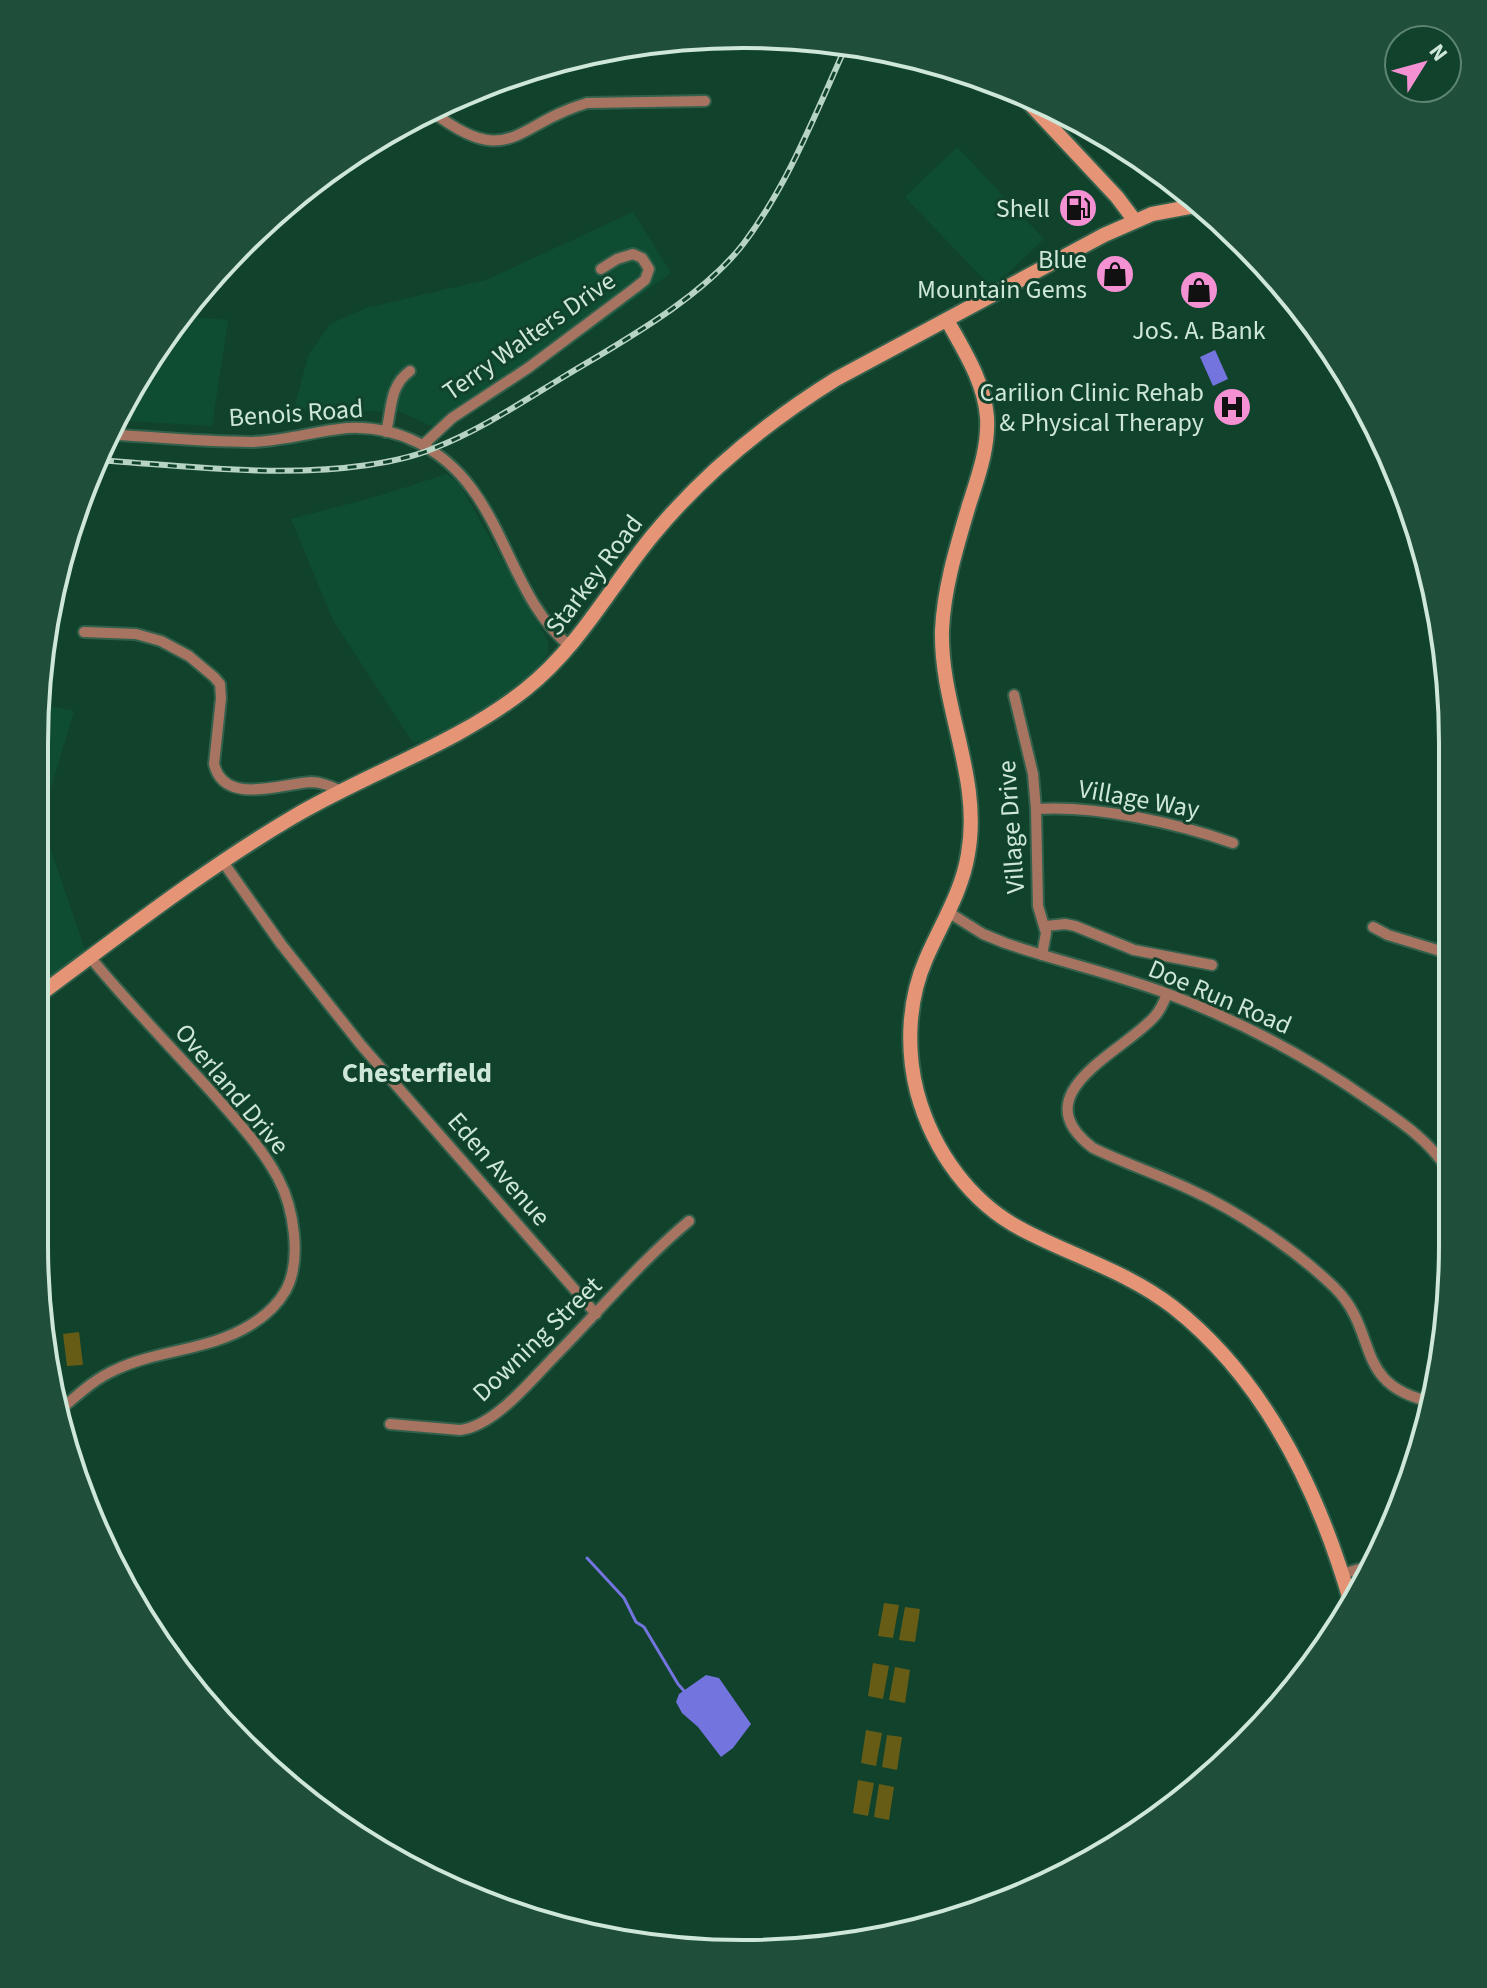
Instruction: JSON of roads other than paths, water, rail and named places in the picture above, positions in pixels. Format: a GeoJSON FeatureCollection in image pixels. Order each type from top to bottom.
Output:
{"type":"FeatureCollection","features":[{"type":"Feature","properties":{"kind":"street"},"geometry":{"type":"LineString","coordinates":[[441,118],[474,137],[500,140],[525,134],[573,107],[587,103],[705,101]]}},
{"type":"Feature","properties":{"kind":"street"},"geometry":{"type":"LineString","coordinates":[[1040,115],[1117,197],[1135,221]]}},
{"type":"Feature","properties":{"kind":"street","name":"Starkey Road"},"geometry":{"type":"LineString","coordinates":[[48,988],[223,862],[282,824],[482,719],[525,690],[571,647],[651,537],[702,482],[735,451],[803,400],[836,379],[1104,235],[1163,211],[1186,207]]}},
{"type":"Feature","properties":{"kind":"street","name":"Terry Walters Drive"},"geometry":{"type":"LineString","coordinates":[[423,445],[452,418],[519,375],[635,288],[645,280],[649,269],[642,258],[633,254],[601,269]]}},
{"type":"Feature","properties":{"kind":"street"},"geometry":{"type":"LineString","coordinates":[[947,320],[981,385],[987,424],[979,474],[957,545],[942,634],[946,679],[973,808],[968,858],[918,981],[911,1022],[916,1088],[932,1134],[943,1153],[966,1185],[1001,1216],[1023,1230],[1136,1283],[1173,1307],[1214,1345],[1254,1393],[1294,1456],[1325,1522],[1347,1590]]}},
{"type":"Feature","properties":{"kind":"street"},"geometry":{"type":"LineString","coordinates":[[386,432],[394,391],[399,379],[410,371]]}},
{"type":"Feature","properties":{"kind":"street","name":"Benois Road"},"geometry":{"type":"LineString","coordinates":[[121,435],[248,442],[349,428],[410,438],[453,467],[470,486],[483,504],[543,619],[571,647]]}},
{"type":"Feature","properties":{"kind":"street"},"geometry":{"type":"LineString","coordinates":[[84,632],[136,634],[161,641],[189,656],[214,677],[220,684],[221,698],[214,764],[220,779],[226,784],[252,790],[312,782],[341,791]]}},
{"type":"Feature","properties":{"kind":"street","name":"Village Drive"},"geometry":{"type":"LineString","coordinates":[[1014,695],[1031,763],[1036,809],[1038,906],[1046,926],[1042,955]]}},
{"type":"Feature","properties":{"kind":"street","name":"Village Way"},"geometry":{"type":"LineString","coordinates":[[1036,809],[1087,810],[1206,833],[1233,843]]}},
{"type":"Feature","properties":{"kind":"street","name":"Eden Avenue"},"geometry":{"type":"LineString","coordinates":[[223,862],[281,944],[361,1045],[596,1314]]}},
{"type":"Feature","properties":{"kind":"street","name":"Doe Run Road"},"geometry":{"type":"LineString","coordinates":[[948,912],[983,934],[1167,994],[1266,1038],[1336,1077],[1413,1132],[1439,1158]]}},
{"type":"Feature","properties":{"kind":"street"},"geometry":{"type":"LineString","coordinates":[[1046,926],[1075,926],[1134,950],[1212,965]]}},
{"type":"Feature","properties":{"kind":"street"},"geometry":{"type":"LineString","coordinates":[[1373,927],[1388,935],[1439,951]]}},
{"type":"Feature","properties":{"kind":"street","name":"Overland Drive"},"geometry":{"type":"LineString","coordinates":[[67,1404],[113,1371],[217,1341],[253,1323],[279,1301],[292,1272],[289,1208],[280,1181],[268,1161],[240,1124],[90,957]]}},
{"type":"Feature","properties":{"kind":"street"},"geometry":{"type":"LineString","coordinates":[[1167,994],[1156,1015],[1087,1072],[1072,1090],[1068,1115],[1077,1133],[1101,1152],[1217,1203],[1286,1249],[1345,1299],[1380,1376],[1408,1396],[1421,1399]]}},
{"type":"Feature","properties":{"kind":"street","name":"Downing Street"},"geometry":{"type":"LineString","coordinates":[[390,1424],[460,1430],[479,1424],[517,1394],[689,1221]]}},
{"type":"Feature","properties":{"kind":"street"},"geometry":{"type":"LineString","coordinates":[[1342,1574],[1358,1569]]}},
{"type":"Feature","properties":{"kind":"waterway"},"geometry":{"type":"LineString","coordinates":[[587,1558],[624,1598],[636,1622],[644,1627],[685,1692]]}},
{"type":"Feature","properties":{"kind":"railway"},"geometry":{"type":"LineString","coordinates":[[108,461],[232,470],[334,469],[376,464],[417,454],[483,425],[660,317],[727,263],[775,196],[842,55]]}},
{"type":"Feature","properties":{"kind":"place","name":"Shell"},"geometry":{"type":"Point","coordinates":[1078,208]}},
{"type":"Feature","properties":{"kind":"place","name":"Blue Mountain Gems"},"geometry":{"type":"Point","coordinates":[1115,274]}},
{"type":"Feature","properties":{"kind":"place","name":"JoS. A. Bank"},"geometry":{"type":"Point","coordinates":[1199,290]}},
{"type":"Feature","properties":{"kind":"place","name":"Carilion Clinic Rehab & Physical Therapy"},"geometry":{"type":"Point","coordinates":[1232,407]}},
{"type":"Feature","properties":{"kind":"district","name":"Chesterfield"},"geometry":{"type":"Point","coordinates":[417,1073]}}]}
